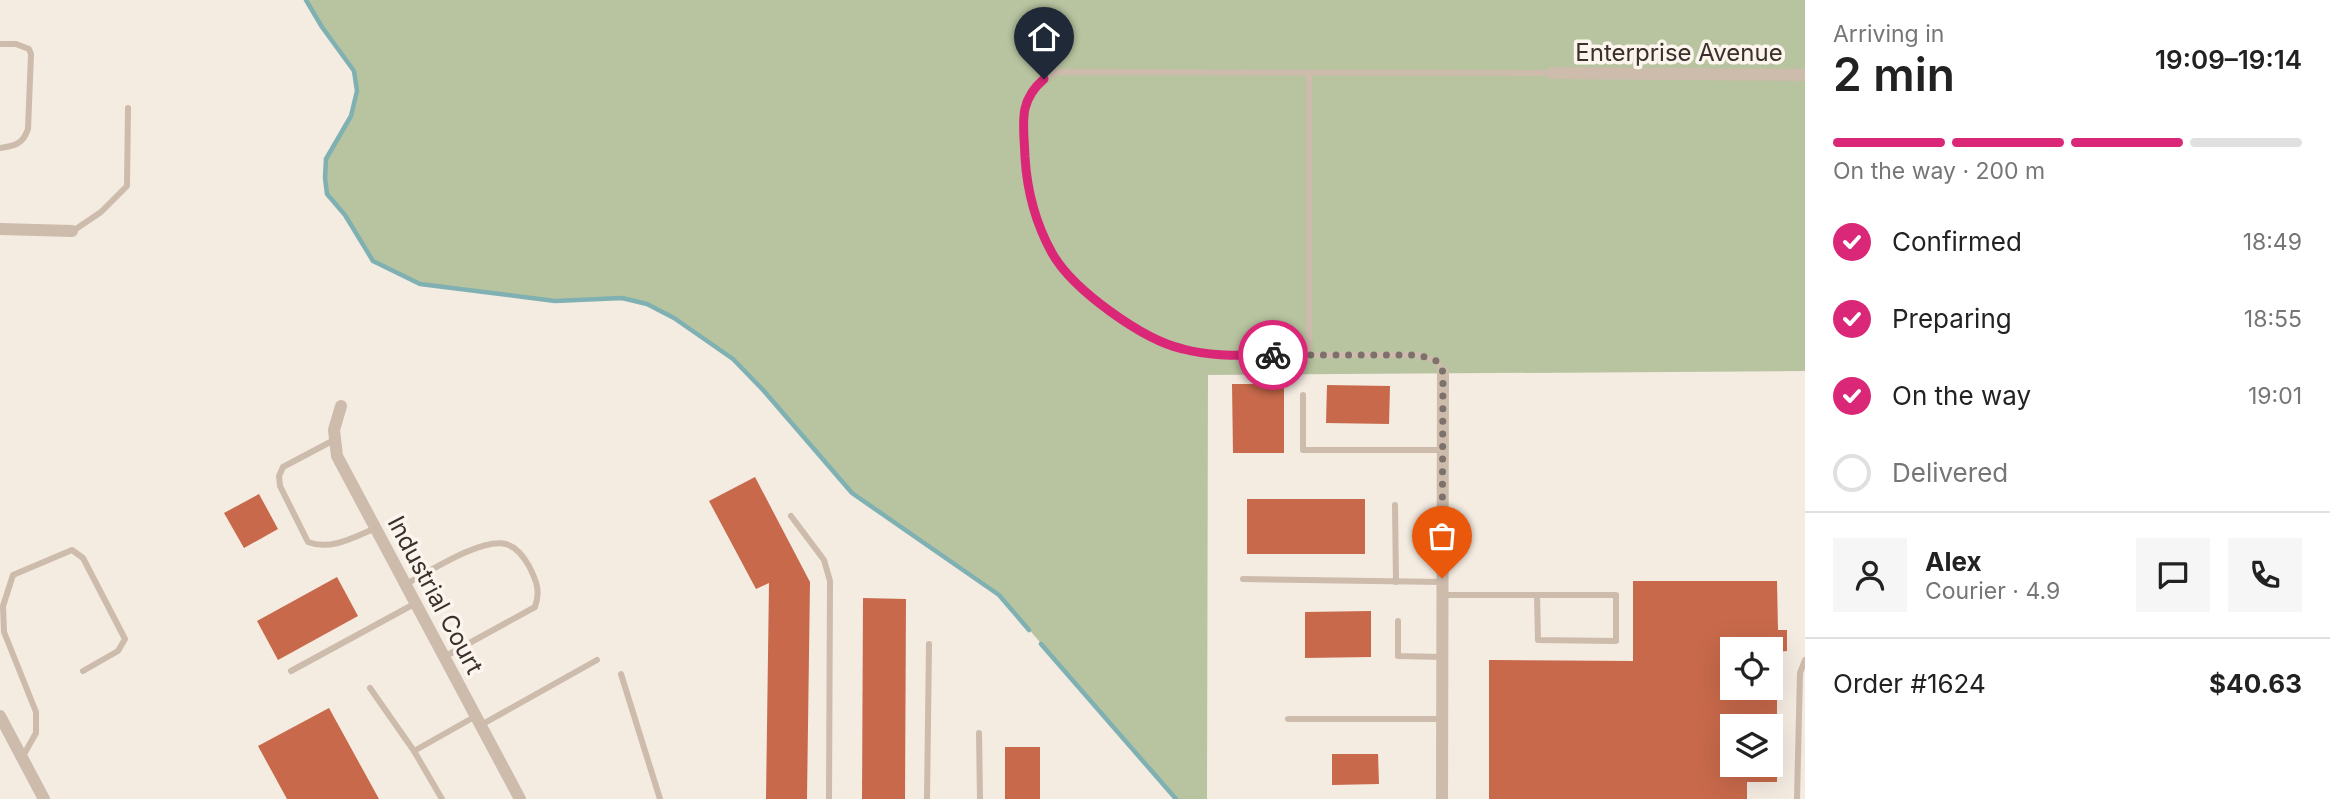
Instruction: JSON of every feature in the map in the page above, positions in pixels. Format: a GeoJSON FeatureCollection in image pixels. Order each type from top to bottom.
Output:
{"type":"FeatureCollection","features":[{"type":"Feature","properties":{"kind":"street","name":"Enterprise Avenue"},"geometry":{"type":"LineString","coordinates":[[1552,74],[1805,75]]}},
{"type":"Feature","properties":{"kind":"street"},"geometry":{"type":"LineString","coordinates":[[0,229],[72,231]]}},
{"type":"Feature","properties":{"kind":"street"},"geometry":{"type":"LineString","coordinates":[[1442,799],[1443,372]]}},
{"type":"Feature","properties":{"kind":"street","name":"Industrial Court"},"geometry":{"type":"LineString","coordinates":[[341,406],[334,430],[337,456],[520,799]]}},
{"type":"Feature","properties":{"kind":"street"},"geometry":{"type":"LineString","coordinates":[[0,716],[44,799]]}},
{"type":"Feature","properties":{"kind":"lane"},"geometry":{"type":"LineString","coordinates":[[0,44],[16,44],[29,49],[31,54],[28,130],[24,141],[15,146],[0,148]]}},
{"type":"Feature","properties":{"kind":"lane"},"geometry":{"type":"LineString","coordinates":[[1443,372],[1437,361],[1419,355],[1219,356],[1181,349],[1142,332],[1107,309],[1077,283],[1054,256],[1040,226],[1030,194],[1024,121],[1026,102],[1032,89],[1058,72],[1552,74]]}},
{"type":"Feature","properties":{"kind":"lane"},"geometry":{"type":"LineString","coordinates":[[1308,73],[1308,355]]}},
{"type":"Feature","properties":{"kind":"lane"},"geometry":{"type":"LineString","coordinates":[[72,231],[101,212],[127,186],[128,108]]}},
{"type":"Feature","properties":{"kind":"lane"},"geometry":{"type":"LineString","coordinates":[[1303,395],[1303,450],[1442,450]]}},
{"type":"Feature","properties":{"kind":"lane"},"geometry":{"type":"LineString","coordinates":[[335,440],[284,467],[279,477],[280,486],[308,542],[318,546],[331,545],[376,528]]}},
{"type":"Feature","properties":{"kind":"lane"},"geometry":{"type":"LineString","coordinates":[[1395,505],[1396,582]]}},
{"type":"Feature","properties":{"kind":"lane"},"geometry":{"type":"LineString","coordinates":[[791,516],[824,559],[830,581],[829,799]]}},
{"type":"Feature","properties":{"kind":"lane"},"geometry":{"type":"LineString","coordinates":[[406,584],[477,547],[506,544],[523,555],[537,583],[539,597],[535,607],[444,657]]}},
{"type":"Feature","properties":{"kind":"lane"},"geometry":{"type":"LineString","coordinates":[[22,758],[36,733],[36,712],[4,632],[3,606],[13,575],[72,550],[83,558],[125,639],[118,651],[83,671]]}},
{"type":"Feature","properties":{"kind":"lane"},"geometry":{"type":"LineString","coordinates":[[1243,579],[1396,582],[1442,589],[1538,595],[1616,595],[1616,641],[1538,640],[1538,595]]}},
{"type":"Feature","properties":{"kind":"lane"},"geometry":{"type":"LineString","coordinates":[[291,671],[415,603]]}},
{"type":"Feature","properties":{"kind":"lane"},"geometry":{"type":"LineString","coordinates":[[1398,621],[1398,656],[1442,657]]}},
{"type":"Feature","properties":{"kind":"lane"},"geometry":{"type":"LineString","coordinates":[[928,799],[929,644]]}},
{"type":"Feature","properties":{"kind":"lane"},"geometry":{"type":"LineString","coordinates":[[414,751],[597,660]]}},
{"type":"Feature","properties":{"kind":"lane"},"geometry":{"type":"LineString","coordinates":[[1797,799],[1800,673],[1805,660]]}},
{"type":"Feature","properties":{"kind":"lane"},"geometry":{"type":"LineString","coordinates":[[621,674],[660,799]]}},
{"type":"Feature","properties":{"kind":"lane"},"geometry":{"type":"LineString","coordinates":[[370,688],[414,751],[442,799]]}},
{"type":"Feature","properties":{"kind":"lane"},"geometry":{"type":"LineString","coordinates":[[1288,719],[1442,719]]}},
{"type":"Feature","properties":{"kind":"lane"},"geometry":{"type":"LineString","coordinates":[[979,733],[980,799]]}},
{"type":"Feature","properties":{"kind":"green space"},"geometry":{"type":"Polygon","coordinates":[[[306,0],[1805,0],[1805,371],[1208,375],[1207,799],[1176,799],[999,595],[852,493],[733,359],[674,318],[647,304],[622,298],[555,301],[420,284],[373,261],[345,215],[327,194],[325,178],[326,159],[351,116],[357,91],[354,71],[306,0]]]}},
{"type":"Feature","properties":{"kind":"building"},"geometry":{"type":"Polygon","coordinates":[[[1232,384],[1284,384],[1284,453],[1233,453],[1232,384]]]}},
{"type":"Feature","properties":{"kind":"building"},"geometry":{"type":"Polygon","coordinates":[[[1327,385],[1390,386],[1389,424],[1326,423],[1327,385]]]}},
{"type":"Feature","properties":{"kind":"building"},"geometry":{"type":"Polygon","coordinates":[[[755,477],[810,582],[807,799],[766,799],[769,583],[756,589],[709,501],[755,477]]]}},
{"type":"Feature","properties":{"kind":"building"},"geometry":{"type":"Polygon","coordinates":[[[259,494],[278,529],[244,548],[224,513],[259,494]]]}},
{"type":"Feature","properties":{"kind":"building"},"geometry":{"type":"Polygon","coordinates":[[[1247,499],[1365,499],[1365,554],[1247,554],[1247,499]]]}},
{"type":"Feature","properties":{"kind":"building"},"geometry":{"type":"Polygon","coordinates":[[[337,577],[358,616],[278,660],[257,621],[337,577]]]}},
{"type":"Feature","properties":{"kind":"building"},"geometry":{"type":"Polygon","coordinates":[[[1633,581],[1777,581],[1778,630],[1787,630],[1787,651],[1783,651],[1783,637],[1720,637],[1720,700],[1777,700],[1777,714],[1720,714],[1720,777],[1777,777],[1777,782],[1747,782],[1747,799],[1489,799],[1489,660],[1633,661],[1633,581]]]}},
{"type":"Feature","properties":{"kind":"building"},"geometry":{"type":"Polygon","coordinates":[[[863,598],[906,599],[905,799],[862,799],[863,598]]]}},
{"type":"Feature","properties":{"kind":"building"},"geometry":{"type":"Polygon","coordinates":[[[1371,611],[1371,657],[1305,658],[1305,612],[1371,611]]]}},
{"type":"Feature","properties":{"kind":"building"},"geometry":{"type":"Polygon","coordinates":[[[329,708],[379,799],[287,799],[258,746],[329,708]]]}},
{"type":"Feature","properties":{"kind":"building"},"geometry":{"type":"Polygon","coordinates":[[[1005,747],[1040,747],[1040,799],[1005,799],[1005,747]]]}},
{"type":"Feature","properties":{"kind":"building"},"geometry":{"type":"Polygon","coordinates":[[[1332,754],[1378,754],[1379,784],[1332,785],[1332,754]]]}},
{"type":"Feature","properties":{"kind":"waterway"},"geometry":{"type":"LineString","coordinates":[[306,0],[354,71],[357,91],[351,116],[326,159],[325,178],[327,194],[345,215],[373,261],[420,284],[555,301],[622,298],[647,304],[674,318],[733,359],[852,493],[999,595],[1029,630]]}},
{"type":"Feature","properties":{"kind":"waterway"},"geometry":{"type":"LineString","coordinates":[[1041,644],[1176,799]]}},
{"type":"Feature","properties":{"kind":"way so far"},"geometry":{"type":"LineString","coordinates":[[1273,355],[1419,355],[1437,361],[1443,372],[1442,578]]}},
{"type":"Feature","properties":{"kind":"route"},"geometry":{"type":"LineString","coordinates":[[1044,79],[1032,89],[1026,102],[1026,163],[1030,194],[1040,226],[1054,256],[1077,283],[1107,309],[1142,332],[1181,349],[1219,356],[1273,355]]}}]}
